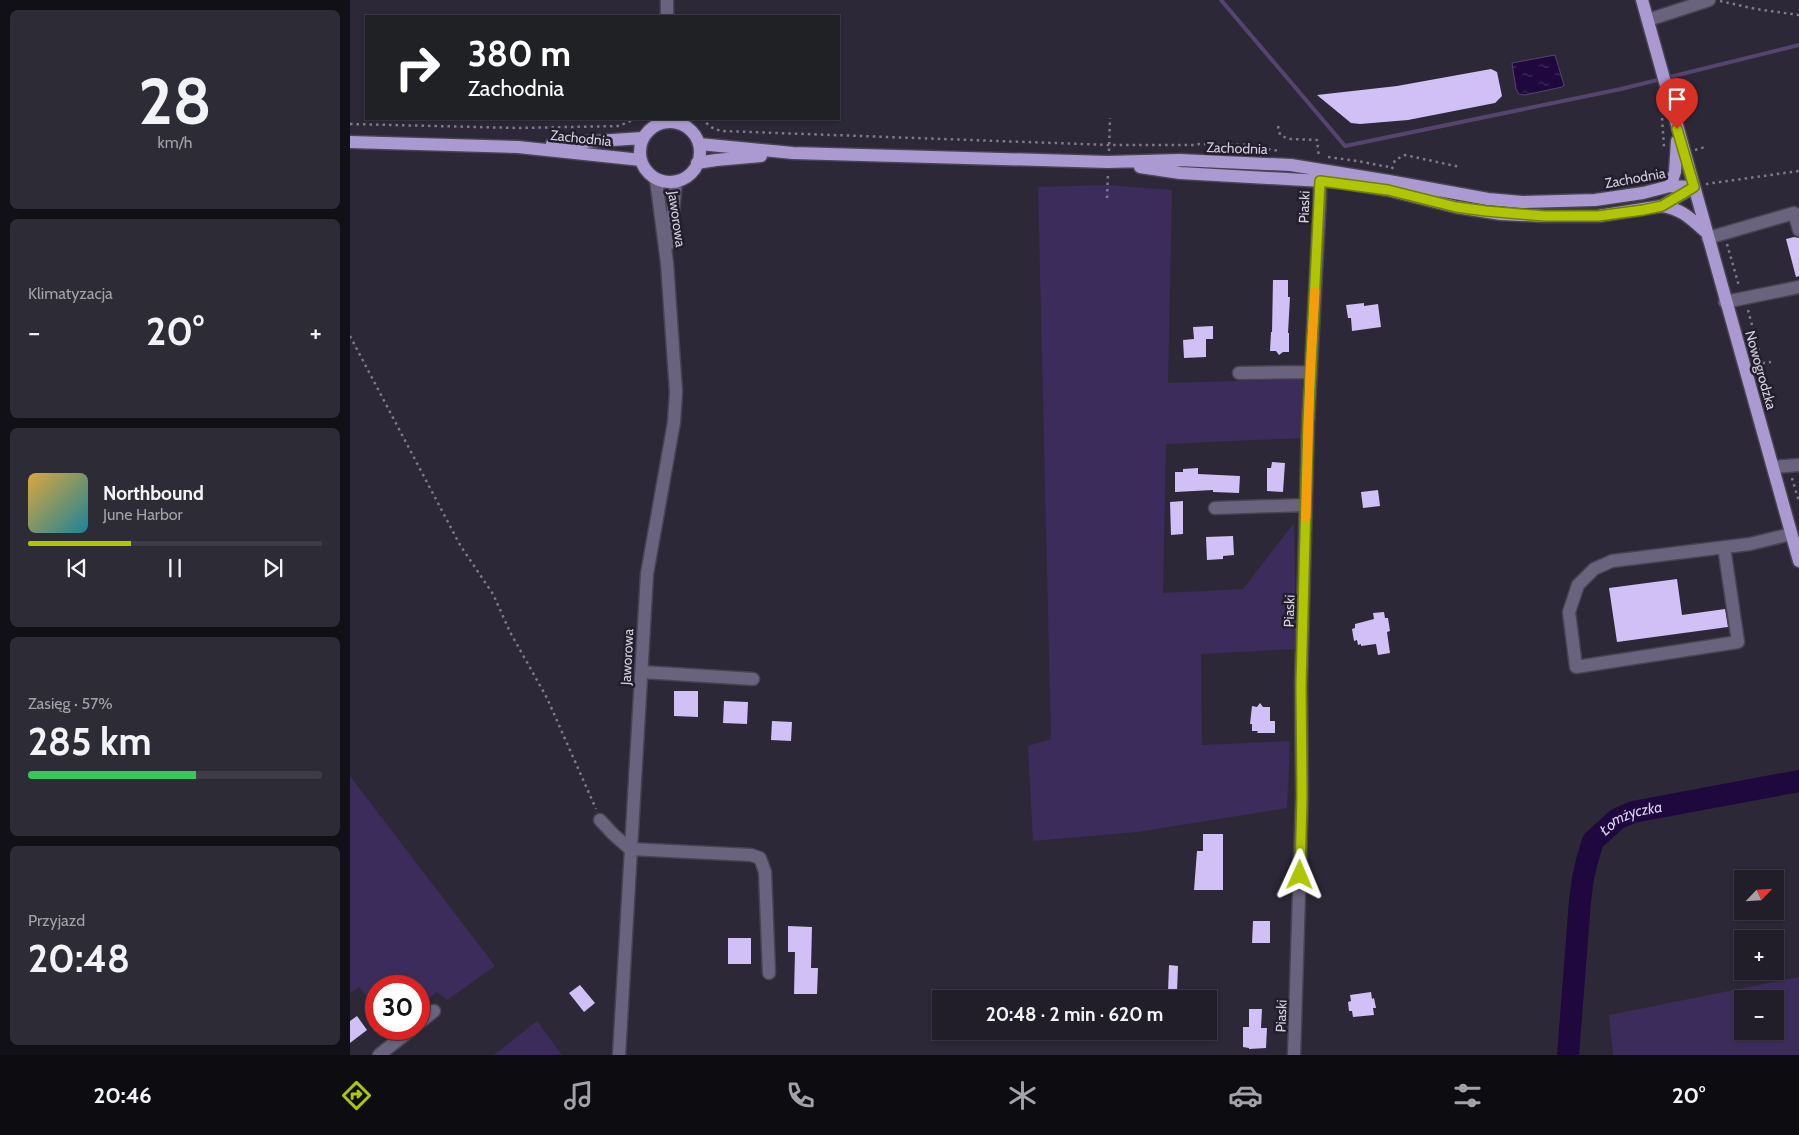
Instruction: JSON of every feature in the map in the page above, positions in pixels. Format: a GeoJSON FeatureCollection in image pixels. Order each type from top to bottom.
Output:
{"type":"FeatureCollection","features":[{"type":"Feature","properties":{"kind":"main road"},"geometry":{"type":"LineString","coordinates":[[1642,0],[1677,129],[1675,172],[1670,186]]}},
{"type":"Feature","properties":{"kind":"main road"},"geometry":{"type":"LineString","coordinates":[[679,121],[694,135],[699,144],[700,154],[692,171],[685,177],[676,181],[666,182],[656,178],[644,167],[641,160],[640,145],[648,131],[658,122],[679,121]]}},
{"type":"Feature","properties":{"kind":"main road","name":"Nowogrodzka"},"geometry":{"type":"LineString","coordinates":[[1677,129],[1799,561]]}},
{"type":"Feature","properties":{"kind":"main road","name":"Zachodnia"},"geometry":{"type":"LineString","coordinates":[[518,147],[643,138]]}},
{"type":"Feature","properties":{"kind":"main road","name":"Zachodnia"},"geometry":{"type":"LineString","coordinates":[[350,142],[518,147],[641,160]]}},
{"type":"Feature","properties":{"kind":"main road","name":"Zachodnia"},"geometry":{"type":"LineString","coordinates":[[699,144],[793,153],[1108,162],[1180,173],[1320,169],[1390,174],[1488,199],[1522,202],[1595,200],[1643,194],[1670,186],[1694,187]]}},
{"type":"Feature","properties":{"kind":"main road","name":"Zachodnia"},"geometry":{"type":"LineString","coordinates":[[697,163],[793,153]]}},
{"type":"Feature","properties":{"kind":"main road","name":"Zachodnia"},"geometry":{"type":"LineString","coordinates":[[1320,169],[1388,190],[1456,207],[1501,214],[1598,216],[1662,206],[1694,187]]}},
{"type":"Feature","properties":{"kind":"main road"},"geometry":{"type":"LineString","coordinates":[[1662,206],[1675,208],[1687,215],[1707,235]]}},
{"type":"Feature","properties":{"kind":"street"},"geometry":{"type":"LineString","coordinates":[[667,0],[667,15]]}},
{"type":"Feature","properties":{"kind":"street"},"geometry":{"type":"LineString","coordinates":[[1648,20],[1709,0]]}},
{"type":"Feature","properties":{"kind":"street","name":"Piaski"},"geometry":{"type":"LineString","coordinates":[[1294,1055],[1302,796],[1301,685],[1306,505],[1310,372],[1320,169]]}},
{"type":"Feature","properties":{"kind":"street","name":"Jaworowa"},"geometry":{"type":"LineString","coordinates":[[619,1055],[647,574],[675,412],[676,392],[667,263],[656,178]]}},
{"type":"Feature","properties":{"kind":"street","name":"Jaworowa"},"geometry":{"type":"LineString","coordinates":[[667,263],[676,181]]}},
{"type":"Feature","properties":{"kind":"street"},"geometry":{"type":"LineString","coordinates":[[1707,235],[1797,212],[1799,230]]}},
{"type":"Feature","properties":{"kind":"street"},"geometry":{"type":"LineString","coordinates":[[1726,302],[1799,287]]}},
{"type":"Feature","properties":{"kind":"street"},"geometry":{"type":"LineString","coordinates":[[1239,374],[1310,372]]}},
{"type":"Feature","properties":{"kind":"street"},"geometry":{"type":"LineString","coordinates":[[1773,467],[1799,465]]}},
{"type":"Feature","properties":{"kind":"street"},"geometry":{"type":"LineString","coordinates":[[1215,508],[1306,505]]}},
{"type":"Feature","properties":{"kind":"street"},"geometry":{"type":"LineString","coordinates":[[1724,547],[1738,642],[1576,667],[1569,612],[1578,585],[1594,569],[1612,561],[1724,547],[1750,544],[1791,534]]}},
{"type":"Feature","properties":{"kind":"street"},"geometry":{"type":"LineString","coordinates":[[642,672],[753,679]]}},
{"type":"Feature","properties":{"kind":"street"},"geometry":{"type":"LineString","coordinates":[[600,820],[630,849],[751,855],[760,858],[765,872],[769,973]]}},
{"type":"Feature","properties":{"kind":"street"},"geometry":{"type":"LineString","coordinates":[[430,1014],[434,1011]]}},
{"type":"Feature","properties":{"kind":"street"},"geometry":{"type":"LineString","coordinates":[[379,1055],[398,1040]]}},
{"type":"Feature","properties":{"kind":"path"},"geometry":{"type":"LineString","coordinates":[[1709,0],[1799,15]]}},
{"type":"Feature","properties":{"kind":"path"},"geometry":{"type":"LineString","coordinates":[[350,124],[519,128],[619,126],[632,120]]}},
{"type":"Feature","properties":{"kind":"path"},"geometry":{"type":"LineString","coordinates":[[702,120],[714,129],[722,131],[1109,145],[1255,145],[1260,148],[1284,152]]}},
{"type":"Feature","properties":{"kind":"path"},"geometry":{"type":"LineString","coordinates":[[1278,126],[1280,135],[1289,139],[1317,140],[1320,169]]}},
{"type":"Feature","properties":{"kind":"path"},"geometry":{"type":"LineString","coordinates":[[1662,132],[1664,152]]}},
{"type":"Feature","properties":{"kind":"path"},"geometry":{"type":"LineString","coordinates":[[1310,155],[1320,169]]}},
{"type":"Feature","properties":{"kind":"path"},"geometry":{"type":"LineString","coordinates":[[1390,174],[1395,160],[1405,155],[1460,167]]}},
{"type":"Feature","properties":{"kind":"path"},"geometry":{"type":"LineString","coordinates":[[1320,169],[1357,161],[1390,174],[1400,170]]}},
{"type":"Feature","properties":{"kind":"path"},"geometry":{"type":"LineString","coordinates":[[1694,187],[1799,171]]}},
{"type":"Feature","properties":{"kind":"path"},"geometry":{"type":"LineString","coordinates":[[350,336],[460,546],[493,594],[510,632],[547,698],[600,820]]}},
{"type":"Feature","properties":{"kind":"shaded area"},"geometry":{"type":"Polygon","coordinates":[[[1107,185],[1172,190],[1168,383],[1302,379],[1302,438],[1166,444],[1163,593],[1243,589],[1294,523],[1296,649],[1201,654],[1202,745],[1290,741],[1287,808],[1137,832],[1033,841],[1028,746],[1051,739],[1038,187],[1107,185]]]}},
{"type":"Feature","properties":{"kind":"shaded area"},"geometry":{"type":"Polygon","coordinates":[[[350,776],[495,966],[447,1000],[437,992],[430,997],[430,975],[365,975],[365,994],[359,987],[350,993],[350,776]]]}},
{"type":"Feature","properties":{"kind":"shaded area"},"geometry":{"type":"Polygon","coordinates":[[[1799,977],[1799,1055],[1613,1055],[1609,1015],[1734,990],[1784,980],[1799,977]]]}},
{"type":"Feature","properties":{"kind":"shaded area"},"geometry":{"type":"Polygon","coordinates":[[[537,1021],[562,1055],[494,1055],[537,1021]]]}},
{"type":"Feature","properties":{"kind":"water"},"geometry":{"type":"Polygon","coordinates":[[[1555,55],[1564,85],[1525,95],[1519,94],[1516,89],[1512,63],[1555,55]]]}},
{"type":"Feature","properties":{"kind":"building"},"geometry":{"type":"Polygon","coordinates":[[[1491,69],[1497,72],[1502,96],[1495,103],[1408,120],[1351,123],[1317,95],[1397,86],[1491,69]]]}},
{"type":"Feature","properties":{"kind":"building"},"geometry":{"type":"Polygon","coordinates":[[[1799,238],[1799,276],[1796,277],[1786,239],[1799,238]]]}},
{"type":"Feature","properties":{"kind":"building"},"geometry":{"type":"Polygon","coordinates":[[[1273,280],[1288,280],[1288,297],[1290,297],[1289,352],[1283,352],[1279,355],[1276,351],[1270,351],[1273,280]]]}},
{"type":"Feature","properties":{"kind":"building"},"geometry":{"type":"Polygon","coordinates":[[[1364,303],[1364,306],[1378,304],[1381,327],[1352,331],[1351,318],[1348,318],[1346,305],[1364,303]]]}},
{"type":"Feature","properties":{"kind":"building"},"geometry":{"type":"Polygon","coordinates":[[[1213,326],[1213,339],[1206,339],[1206,357],[1184,358],[1183,340],[1194,339],[1193,327],[1213,326]]]}},
{"type":"Feature","properties":{"kind":"building"},"geometry":{"type":"Polygon","coordinates":[[[1272,462],[1285,463],[1283,492],[1267,491],[1267,468],[1271,468],[1272,462]]]}},
{"type":"Feature","properties":{"kind":"building"},"geometry":{"type":"Polygon","coordinates":[[[1198,468],[1198,474],[1240,476],[1239,493],[1213,492],[1213,490],[1175,492],[1175,472],[1183,472],[1183,469],[1198,468]]]}},
{"type":"Feature","properties":{"kind":"building"},"geometry":{"type":"Polygon","coordinates":[[[1378,490],[1380,506],[1363,508],[1361,492],[1378,490]]]}},
{"type":"Feature","properties":{"kind":"building"},"geometry":{"type":"Polygon","coordinates":[[[1183,501],[1183,534],[1171,535],[1170,502],[1183,501]]]}},
{"type":"Feature","properties":{"kind":"building"},"geometry":{"type":"Polygon","coordinates":[[[1233,536],[1234,555],[1223,556],[1223,559],[1207,560],[1206,537],[1233,536]]]}},
{"type":"Feature","properties":{"kind":"building"},"geometry":{"type":"Polygon","coordinates":[[[1677,579],[1682,615],[1725,609],[1728,627],[1617,642],[1609,588],[1677,579]]]}},
{"type":"Feature","properties":{"kind":"building"},"geometry":{"type":"Polygon","coordinates":[[[1384,612],[1385,618],[1388,618],[1390,631],[1387,632],[1390,653],[1378,655],[1376,644],[1361,646],[1361,644],[1358,645],[1357,640],[1354,641],[1352,629],[1355,628],[1355,624],[1374,619],[1373,613],[1384,612]]]}},
{"type":"Feature","properties":{"kind":"building"},"geometry":{"type":"Polygon","coordinates":[[[674,691],[698,691],[698,717],[674,716],[674,691]]]}},
{"type":"Feature","properties":{"kind":"building"},"geometry":{"type":"Polygon","coordinates":[[[724,701],[748,702],[747,724],[723,723],[724,701]]]}},
{"type":"Feature","properties":{"kind":"building"},"geometry":{"type":"Polygon","coordinates":[[[1260,703],[1263,707],[1270,707],[1270,721],[1275,721],[1275,733],[1257,733],[1258,731],[1252,731],[1252,724],[1250,724],[1252,706],[1257,707],[1260,703]]]}},
{"type":"Feature","properties":{"kind":"building"},"geometry":{"type":"Polygon","coordinates":[[[772,721],[792,722],[791,741],[771,740],[772,721]]]}},
{"type":"Feature","properties":{"kind":"building"},"geometry":{"type":"Polygon","coordinates":[[[1203,834],[1223,834],[1223,890],[1194,890],[1197,851],[1203,851],[1203,834]]]}},
{"type":"Feature","properties":{"kind":"building"},"geometry":{"type":"Polygon","coordinates":[[[1253,921],[1270,921],[1270,943],[1252,943],[1253,921]]]}},
{"type":"Feature","properties":{"kind":"building"},"geometry":{"type":"Polygon","coordinates":[[[788,926],[812,927],[811,968],[818,968],[817,994],[794,994],[795,952],[788,952],[788,926]]]}},
{"type":"Feature","properties":{"kind":"building"},"geometry":{"type":"Polygon","coordinates":[[[728,938],[751,938],[751,964],[728,964],[728,938]]]}},
{"type":"Feature","properties":{"kind":"building"},"geometry":{"type":"Polygon","coordinates":[[[1169,965],[1178,966],[1177,990],[1168,990],[1169,965]]]}},
{"type":"Feature","properties":{"kind":"building"},"geometry":{"type":"Polygon","coordinates":[[[580,985],[595,1003],[584,1012],[569,993],[580,985]]]}},
{"type":"Feature","properties":{"kind":"building"},"geometry":{"type":"Polygon","coordinates":[[[1371,992],[1376,1008],[1373,1008],[1374,1015],[1353,1017],[1352,1011],[1349,1011],[1348,1002],[1351,1001],[1350,995],[1371,992]]]}},
{"type":"Feature","properties":{"kind":"building"},"geometry":{"type":"Polygon","coordinates":[[[1249,1009],[1262,1009],[1261,1028],[1267,1028],[1266,1048],[1249,1049],[1243,1047],[1243,1027],[1249,1027],[1249,1009]]]}},
{"type":"Feature","properties":{"kind":"building"},"geometry":{"type":"Polygon","coordinates":[[[357,1016],[365,1027],[365,1032],[350,1043],[350,1021],[357,1016]]]}},
{"type":"Feature","properties":{"kind":"waterway"},"geometry":{"type":"LineString","coordinates":[[1221,0],[1345,146],[1621,89],[1799,45]]}},
{"type":"Feature","properties":{"kind":"waterway","name":"Łomżyczka"},"geometry":{"type":"LineString","coordinates":[[1568,1055],[1580,901],[1583,878],[1593,841],[1617,819],[1633,812],[1799,781]]}},
{"type":"Feature","properties":{"kind":"slow traffic"},"geometry":{"type":"LineString","coordinates":[[1306,518],[1310,372],[1315,291]]}},
{"type":"Feature","properties":{"kind":"route"},"geometry":{"type":"LineString","coordinates":[[1300,875],[1302,796],[1301,685],[1308,424],[1320,181],[1339,182],[1388,190],[1456,207],[1501,214],[1598,216],[1643,210],[1662,206],[1694,187],[1677,129]]}}]}
